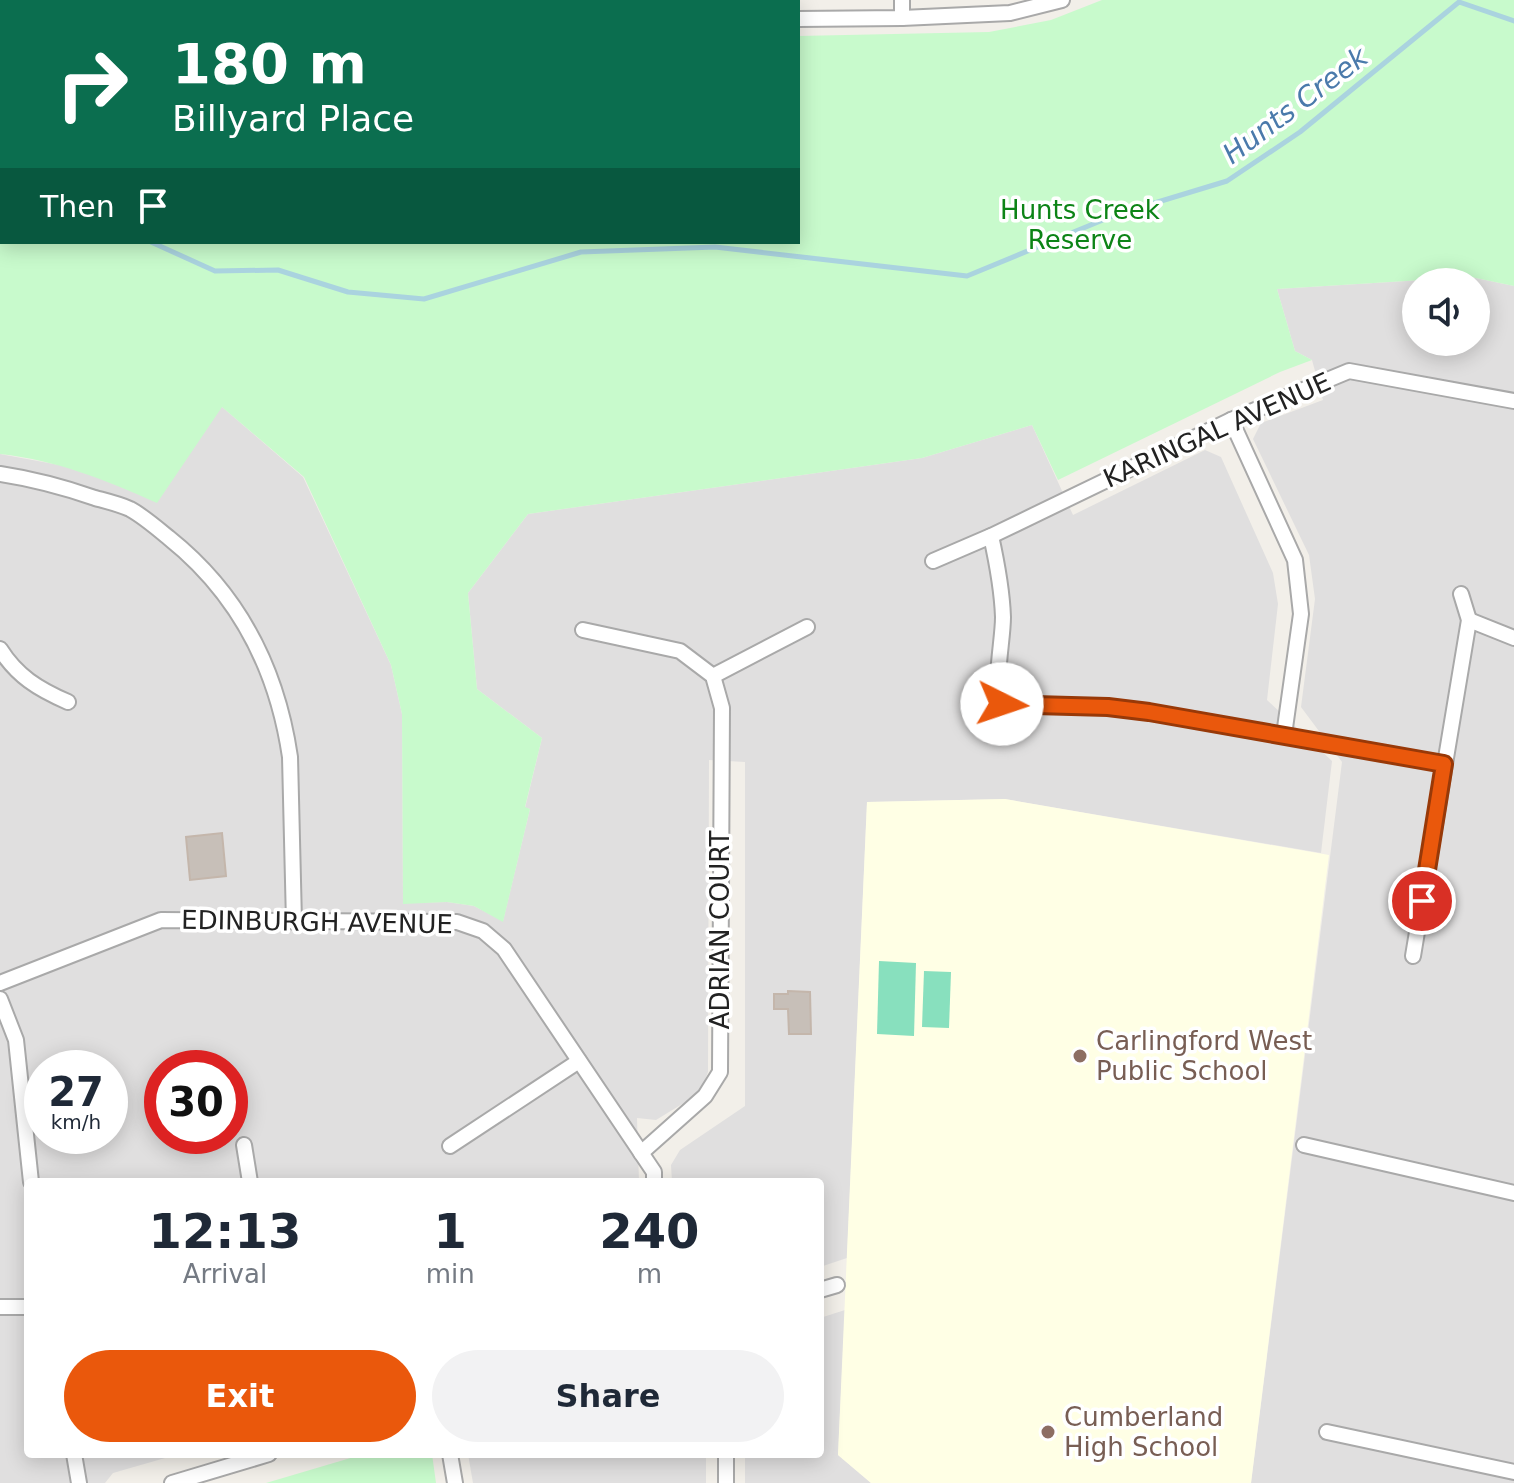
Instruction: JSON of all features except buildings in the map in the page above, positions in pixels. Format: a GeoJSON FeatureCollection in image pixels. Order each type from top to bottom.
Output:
{"type":"FeatureCollection","features":[{"type":"Feature","properties":{"kind":"street"},"geometry":{"type":"LineString","coordinates":[[902,0],[902,18]]}},
{"type":"Feature","properties":{"kind":"street"},"geometry":{"type":"LineString","coordinates":[[800,19],[1010,13],[1062,0]]}},
{"type":"Feature","properties":{"kind":"street","name":"KARINGAL AVENUE"},"geometry":{"type":"LineString","coordinates":[[933,561],[1231,420],[1349,371],[1514,401]]}},
{"type":"Feature","properties":{"kind":"street"},"geometry":{"type":"LineString","coordinates":[[1231,420],[1295,560],[1301,614],[1284,735]]}},
{"type":"Feature","properties":{"kind":"street"},"geometry":{"type":"LineString","coordinates":[[0,474],[43,481],[129,509],[185,551],[212,578],[237,610],[268,668],[286,730],[290,757],[294,922]]}},
{"type":"Feature","properties":{"kind":"street"},"geometry":{"type":"LineString","coordinates":[[991,536],[1000,575],[1003,619],[999,671],[999,698],[1002,704],[1122,709],[1444,764]]}},
{"type":"Feature","properties":{"kind":"street"},"geometry":{"type":"LineString","coordinates":[[1413,956],[1469,620],[1461,594]]}},
{"type":"Feature","properties":{"kind":"street"},"geometry":{"type":"LineString","coordinates":[[1469,620],[1514,638]]}},
{"type":"Feature","properties":{"kind":"street"},"geometry":{"type":"LineString","coordinates":[[583,630],[680,651],[713,676],[807,627]]}},
{"type":"Feature","properties":{"kind":"street"},"geometry":{"type":"LineString","coordinates":[[0,649],[12,668],[38,689],[68,702]]}},
{"type":"Feature","properties":{"kind":"street","name":"ADRIAN COURT"},"geometry":{"type":"LineString","coordinates":[[641,1153],[705,1096],[720,1072],[722,708],[713,676]]}},
{"type":"Feature","properties":{"kind":"street","name":"EDINBURGH AVENUE"},"geometry":{"type":"LineString","coordinates":[[0,983],[161,920],[453,921],[483,931],[504,949],[654,1172],[654,1178]]}},
{"type":"Feature","properties":{"kind":"street"},"geometry":{"type":"LineString","coordinates":[[0,999],[16,1040],[31,1178]]}},
{"type":"Feature","properties":{"kind":"street"},"geometry":{"type":"LineString","coordinates":[[450,1146],[579,1061]]}},
{"type":"Feature","properties":{"kind":"street"},"geometry":{"type":"LineString","coordinates":[[1304,1145],[1514,1193]]}},
{"type":"Feature","properties":{"kind":"street"},"geometry":{"type":"LineString","coordinates":[[245,1154],[249,1178]]}},
{"type":"Feature","properties":{"kind":"street"},"geometry":{"type":"LineString","coordinates":[[824,1289],[837,1285]]}},
{"type":"Feature","properties":{"kind":"street"},"geometry":{"type":"LineString","coordinates":[[0,1307],[24,1307]]}},
{"type":"Feature","properties":{"kind":"street"},"geometry":{"type":"LineString","coordinates":[[1327,1432],[1514,1472]]}},
{"type":"Feature","properties":{"kind":"street"},"geometry":{"type":"LineString","coordinates":[[75,1458],[79,1483]]}},
{"type":"Feature","properties":{"kind":"street"},"geometry":{"type":"LineString","coordinates":[[172,1483],[256,1458]]}},
{"type":"Feature","properties":{"kind":"street"},"geometry":{"type":"LineString","coordinates":[[451,1458],[455,1483]]}},
{"type":"Feature","properties":{"kind":"street"},"geometry":{"type":"LineString","coordinates":[[726,1458],[726,1483]]}},
{"type":"Feature","properties":{"kind":"shaded area"},"geometry":{"type":"Polygon","coordinates":[[[1402,281],[1402,356],[1490,356],[1490,281],[1514,286],[1514,1483],[1251,1483],[1342,762],[1301,707],[1315,599],[1309,555],[1253,439],[1261,423],[1323,400],[1312,360],[1295,351],[1277,289],[1402,281]]]}},
{"type":"Feature","properties":{"kind":"shaded area"},"geometry":{"type":"Polygon","coordinates":[[[221,406],[303,477],[391,665],[402,714],[403,903],[447,902],[474,906],[503,921],[530,809],[525,808],[542,738],[477,689],[468,593],[528,514],[922,458],[1032,425],[1073,515],[1205,450],[1221,457],[1273,573],[1278,604],[1267,700],[1332,761],[1321,853],[1005,799],[867,802],[847,1258],[824,1266],[824,1178],[672,1178],[671,1165],[680,1150],[745,1106],[745,762],[709,760],[708,1072],[700,1093],[656,1120],[637,1118],[639,1178],[24,1178],[24,1458],[165,1458],[113,1473],[105,1483],[0,1483],[0,454],[65,466],[108,481],[221,406]]]}},
{"type":"Feature","properties":{"kind":"shaded area","name":"Carlingford West Public School"},"geometry":{"type":"Polygon","coordinates":[[[1005,799],[1329,855],[1251,1483],[871,1483],[838,1455],[867,802],[1005,799]]]}},
{"type":"Feature","properties":{"kind":"shaded area"},"geometry":{"type":"Polygon","coordinates":[[[845,1310],[838,1455],[871,1483],[745,1483],[745,1458],[824,1458],[824,1317],[845,1310]]]}},
{"type":"Feature","properties":{"kind":"shaded area"},"geometry":{"type":"Polygon","coordinates":[[[469,1458],[706,1458],[706,1483],[473,1483],[469,1458]]]}},
{"type":"Feature","properties":{"kind":"green space","name":"Hunts Creek Reserve"},"geometry":{"type":"Polygon","coordinates":[[[1102,0],[1514,0],[1514,286],[1490,281],[1490,268],[1402,268],[1402,281],[1277,289],[1295,351],[1312,360],[1280,372],[1058,480],[1032,425],[922,458],[528,514],[468,593],[477,689],[542,738],[525,807],[530,809],[503,922],[474,906],[447,902],[403,904],[402,714],[391,665],[304,477],[222,407],[157,503],[80,472],[0,454],[0,244],[800,244],[800,36],[989,32],[1051,20],[1102,0]]]}},
{"type":"Feature","properties":{"kind":"green space"},"geometry":{"type":"Polygon","coordinates":[[[879,961],[916,963],[914,1036],[877,1034],[879,961]]]}},
{"type":"Feature","properties":{"kind":"green space"},"geometry":{"type":"Polygon","coordinates":[[[924,971],[951,972],[949,1028],[922,1027],[924,971]]]}},
{"type":"Feature","properties":{"kind":"green space"},"geometry":{"type":"Polygon","coordinates":[[[350,1458],[433,1458],[436,1483],[266,1483],[350,1458]]]}},
{"type":"Feature","properties":{"kind":"waterway","name":"Hunts Creek"},"geometry":{"type":"LineString","coordinates":[[155,244],[215,271],[278,270],[348,292],[424,299],[581,252],[715,247],[967,276],[1115,215],[1227,181],[1300,132],[1459,2],[1514,21]]}},
{"type":"Feature","properties":{"kind":"place","name":"Carlingford West Public School"},"geometry":{"type":"Point","coordinates":[1080,1056]}},
{"type":"Feature","properties":{"kind":"place","name":"Cumberland High School"},"geometry":{"type":"Point","coordinates":[1048,1432]}},
{"type":"Feature","properties":{"kind":"route"},"geometry":{"type":"LineString","coordinates":[[1002,704],[1108,707],[1149,712],[1444,764],[1422,901]]}}]}
